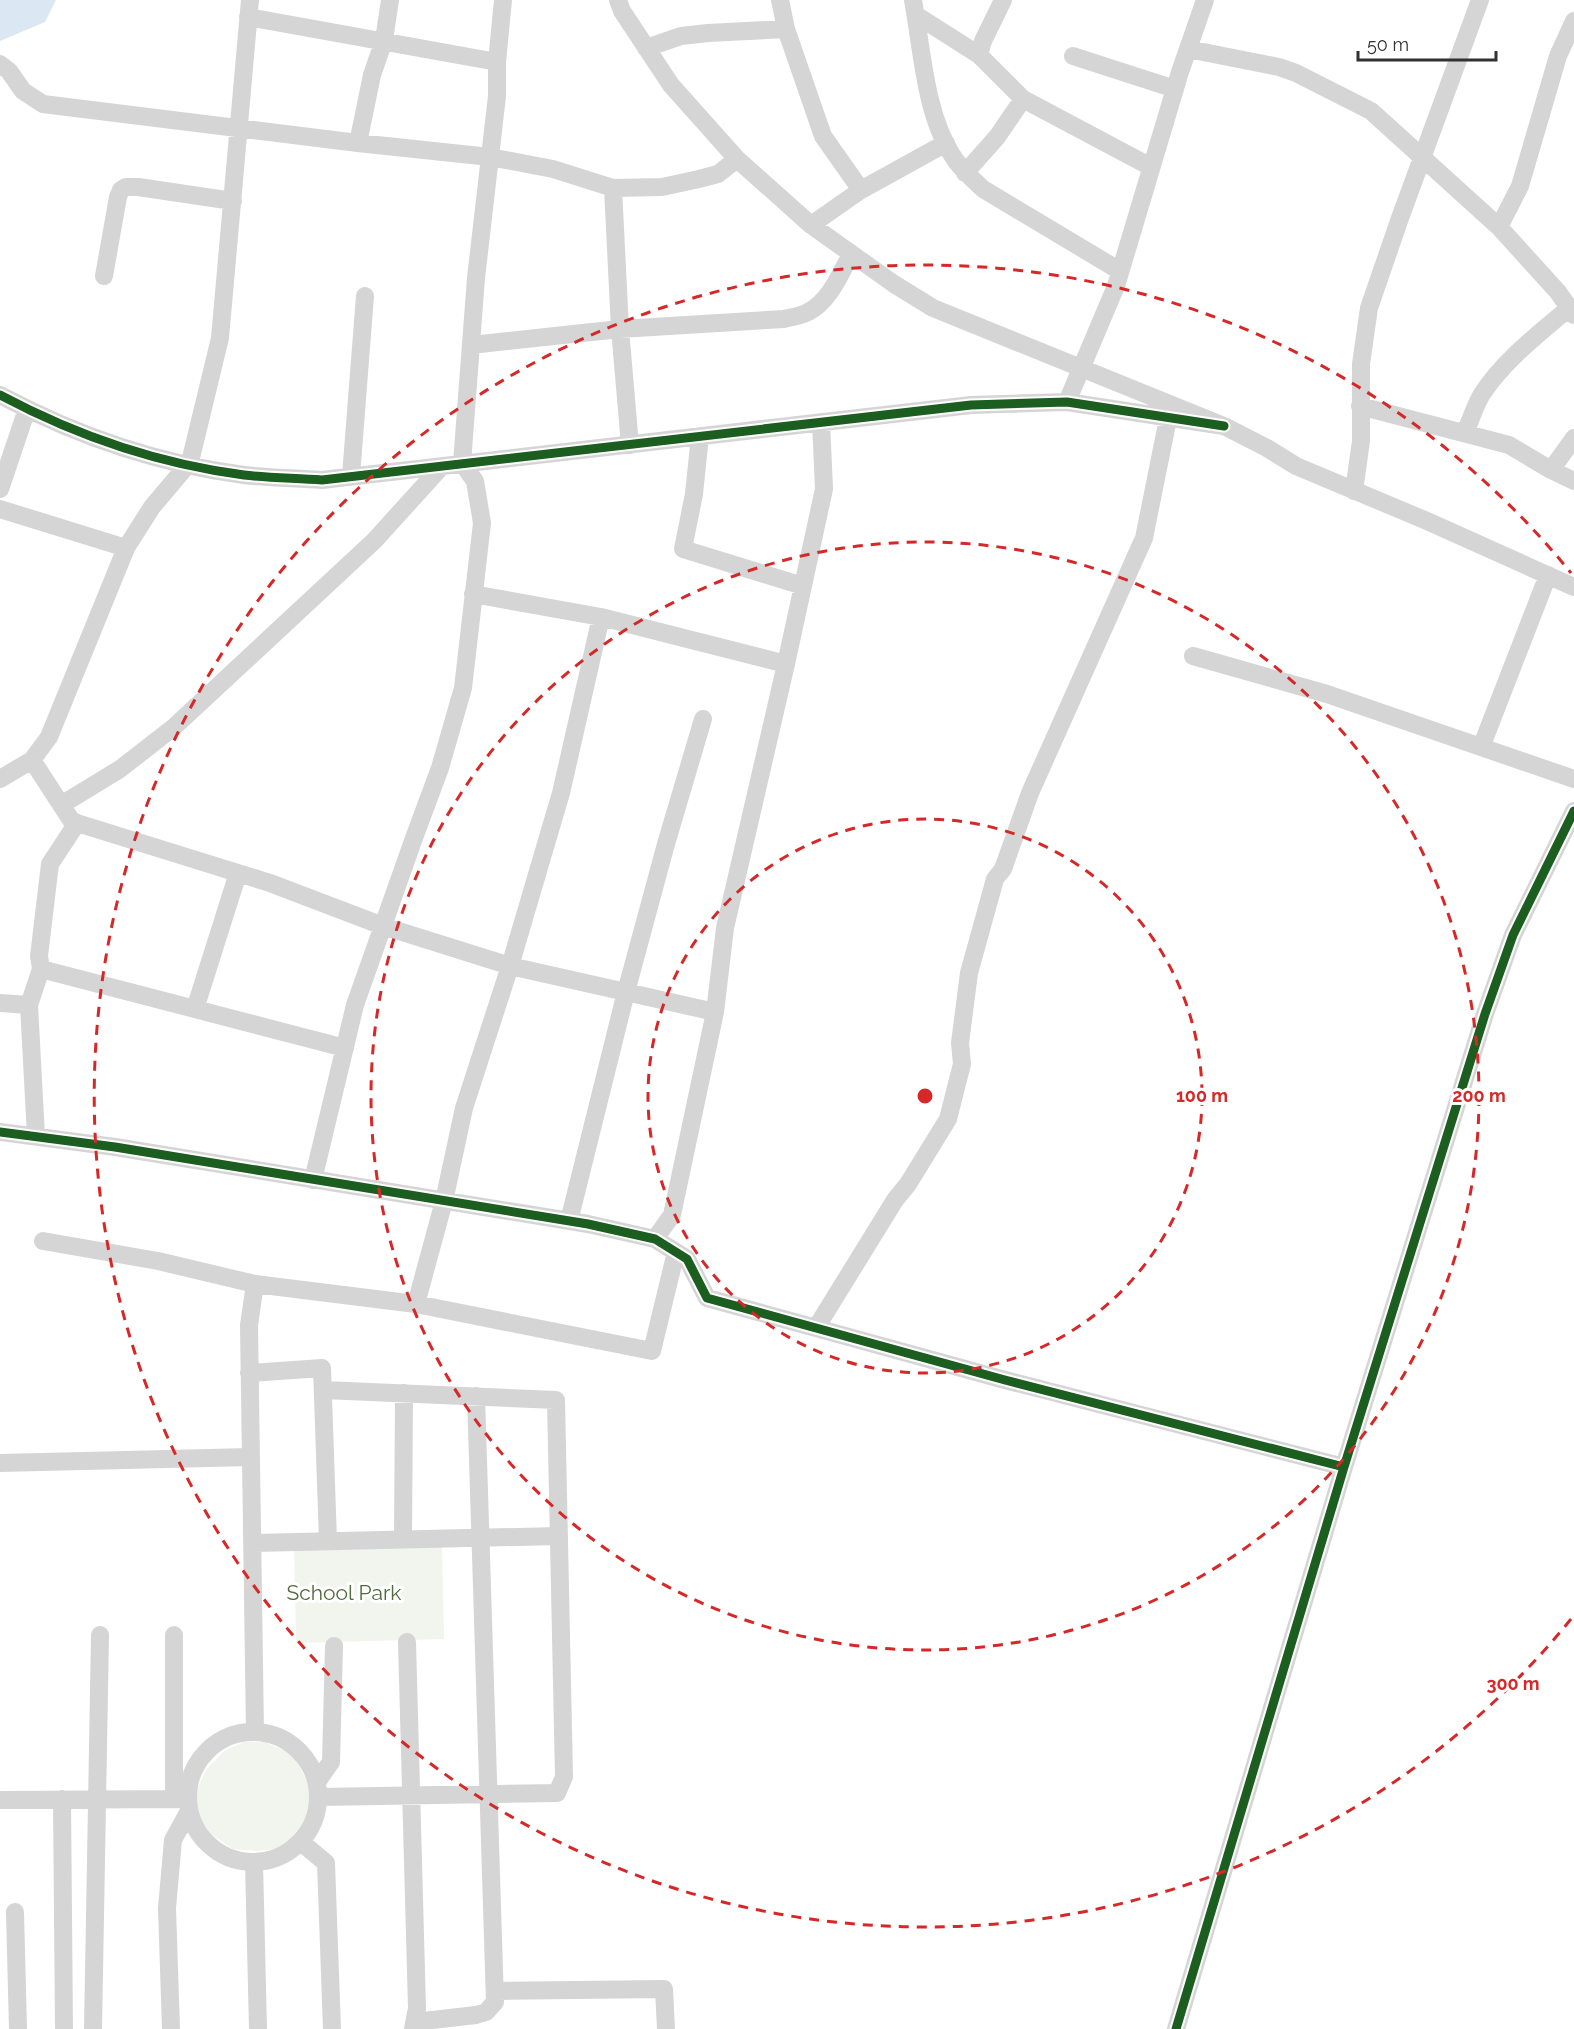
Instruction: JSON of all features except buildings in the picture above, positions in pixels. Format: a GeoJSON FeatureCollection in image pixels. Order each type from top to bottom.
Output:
{"type":"FeatureCollection","features":[{"type":"Feature","properties":{"kind":"street"},"geometry":{"type":"LineString","coordinates":[[358,143],[372,75],[384,40],[390,0]]}},
{"type":"Feature","properties":{"kind":"street"},"geometry":{"type":"LineString","coordinates":[[313,1180],[355,1005],[440,768],[463,688],[482,523],[476,482],[462,463],[476,278],[497,96],[497,62],[503,0]]}},
{"type":"Feature","properties":{"kind":"street"},"geometry":{"type":"LineString","coordinates":[[618,0],[622,11],[671,86],[737,159],[811,225],[894,284],[933,308],[1082,368],[1170,412]]}},
{"type":"Feature","properties":{"kind":"street"},"geometry":{"type":"LineString","coordinates":[[780,0],[786,29],[823,136],[861,190]]}},
{"type":"Feature","properties":{"kind":"street"},"geometry":{"type":"LineString","coordinates":[[980,55],[983,41],[1003,0]]}},
{"type":"Feature","properties":{"kind":"street"},"geometry":{"type":"LineString","coordinates":[[1067,402],[1120,271],[1175,89],[1205,0]]}},
{"type":"Feature","properties":{"kind":"street"},"geometry":{"type":"LineString","coordinates":[[1354,490],[1360,441],[1362,364],[1370,308],[1400,218],[1480,0]]}},
{"type":"Feature","properties":{"kind":"street"},"geometry":{"type":"LineString","coordinates":[[914,8],[980,55],[1023,99],[1151,167]]}},
{"type":"Feature","properties":{"kind":"street"},"geometry":{"type":"LineString","coordinates":[[914,8],[927,84],[940,131],[952,155],[965,173],[984,189],[1120,271]]}},
{"type":"Feature","properties":{"kind":"street"},"geometry":{"type":"LineString","coordinates":[[0,779],[32,760],[49,738],[126,548],[152,507],[188,464],[220,338],[249,9],[384,40],[497,62]]}},
{"type":"Feature","properties":{"kind":"street"},"geometry":{"type":"LineString","coordinates":[[1500,227],[1520,186],[1558,56],[1574,21]]}},
{"type":"Feature","properties":{"kind":"street"},"geometry":{"type":"LineString","coordinates":[[646,48],[681,36],[786,29]]}},
{"type":"Feature","properties":{"kind":"street"},"geometry":{"type":"LineString","coordinates":[[1188,49],[1279,67],[1296,73],[1371,111],[1500,227],[1558,292],[1571,312],[1508,362],[1481,395],[1465,432]]}},
{"type":"Feature","properties":{"kind":"street"},"geometry":{"type":"LineString","coordinates":[[1073,56],[1175,89]]}},
{"type":"Feature","properties":{"kind":"street"},"geometry":{"type":"LineString","coordinates":[[0,64],[9,71],[23,91],[43,104],[490,157],[553,169],[613,188],[662,187],[699,179],[718,174],[737,159]]}},
{"type":"Feature","properties":{"kind":"street"},"geometry":{"type":"LineString","coordinates":[[965,173],[998,137],[1023,99]]}},
{"type":"Feature","properties":{"kind":"street"},"geometry":{"type":"LineString","coordinates":[[811,225],[861,190],[946,143]]}},
{"type":"Feature","properties":{"kind":"street"},"geometry":{"type":"LineString","coordinates":[[104,276],[121,189],[138,187],[232,201]]}},
{"type":"Feature","properties":{"kind":"street"},"geometry":{"type":"LineString","coordinates":[[613,188],[630,444]]}},
{"type":"Feature","properties":{"kind":"street"},"geometry":{"type":"LineString","coordinates":[[471,345],[621,329],[784,318],[808,312],[822,302],[839,278],[851,254]]}},
{"type":"Feature","properties":{"kind":"street"},"geometry":{"type":"LineString","coordinates":[[351,476],[365,296]]}},
{"type":"Feature","properties":{"kind":"street"},"geometry":{"type":"LineString","coordinates":[[0,395],[27,409],[126,449],[244,475],[322,480],[971,405],[1067,402],[1170,412],[1224,426],[1268,448],[1296,466],[1574,587]]}},
{"type":"Feature","properties":{"kind":"street"},"geometry":{"type":"LineString","coordinates":[[1360,406],[1509,445],[1574,481]]}},
{"type":"Feature","properties":{"kind":"street"},"geometry":{"type":"LineString","coordinates":[[0,489],[27,409]]}},
{"type":"Feature","properties":{"kind":"street"},"geometry":{"type":"LineString","coordinates":[[816,1328],[948,1119],[962,1064],[960,1043],[969,973],[994,879],[1003,869],[1030,793],[1144,538],[1170,412]]}},
{"type":"Feature","properties":{"kind":"street"},"geometry":{"type":"LineString","coordinates":[[655,1239],[672,1215],[715,1012],[725,928],[824,489],[821,422]]}},
{"type":"Feature","properties":{"kind":"street"},"geometry":{"type":"LineString","coordinates":[[700,436],[694,494],[683,549],[803,586]]}},
{"type":"Feature","properties":{"kind":"street"},"geometry":{"type":"LineString","coordinates":[[1551,470],[1574,438]]}},
{"type":"Feature","properties":{"kind":"street"},"geometry":{"type":"LineString","coordinates":[[61,805],[120,769],[174,727],[374,541],[442,465]]}},
{"type":"Feature","properties":{"kind":"street"},"geometry":{"type":"LineString","coordinates":[[0,509],[126,548]]}},
{"type":"Feature","properties":{"kind":"street"},"geometry":{"type":"LineString","coordinates":[[1482,746],[1548,575]]}},
{"type":"Feature","properties":{"kind":"street"},"geometry":{"type":"LineString","coordinates":[[473,594],[601,617],[786,664]]}},
{"type":"Feature","properties":{"kind":"street"},"geometry":{"type":"LineString","coordinates":[[417,1304],[444,1201],[464,1108],[510,966],[561,794],[601,617]]}},
{"type":"Feature","properties":{"kind":"street"},"geometry":{"type":"LineString","coordinates":[[1194,656],[1327,694],[1574,778]]}},
{"type":"Feature","properties":{"kind":"street"},"geometry":{"type":"LineString","coordinates":[[569,1221],[626,992],[703,719]]}},
{"type":"Feature","properties":{"kind":"street"},"geometry":{"type":"LineString","coordinates":[[32,760],[71,820],[77,823],[270,883],[383,926],[510,966],[715,1012]]}},
{"type":"Feature","properties":{"kind":"street"},"geometry":{"type":"LineString","coordinates":[[1176,2029],[1344,1467],[1485,1014],[1514,935],[1566,845],[1574,811]]}},
{"type":"Feature","properties":{"kind":"street"},"geometry":{"type":"LineString","coordinates":[[36,1136],[29,1005],[41,969],[39,957],[50,864],[77,823]]}},
{"type":"Feature","properties":{"kind":"street"},"geometry":{"type":"LineString","coordinates":[[195,1008],[238,873]]}},
{"type":"Feature","properties":{"kind":"street"},"geometry":{"type":"LineString","coordinates":[[41,969],[345,1048]]}},
{"type":"Feature","properties":{"kind":"street"},"geometry":{"type":"LineString","coordinates":[[0,1003],[29,1005]]}},
{"type":"Feature","properties":{"kind":"street"},"geometry":{"type":"LineString","coordinates":[[0,1132],[115,1147],[569,1221],[655,1239],[687,1259],[707,1298],[1017,1383],[1344,1467]]}},
{"type":"Feature","properties":{"kind":"street"},"geometry":{"type":"LineString","coordinates":[[42,1241],[158,1261],[255,1284],[417,1304],[652,1351],[676,1252]]}},
{"type":"Feature","properties":{"kind":"street"},"geometry":{"type":"LineString","coordinates":[[255,1284],[249,1325],[255,1732]]}},
{"type":"Feature","properties":{"kind":"street"},"geometry":{"type":"LineString","coordinates":[[249,1373],[322,1368],[328,1541]]}},
{"type":"Feature","properties":{"kind":"street"},"geometry":{"type":"LineString","coordinates":[[318,1790],[411,1796],[557,1793],[564,1777],[556,1400],[324,1390]]}},
{"type":"Feature","properties":{"kind":"street"},"geometry":{"type":"LineString","coordinates":[[403,1539],[404,1393]]}},
{"type":"Feature","properties":{"kind":"street"},"geometry":{"type":"LineString","coordinates":[[407,1642],[417,2008],[414,2026],[476,2015],[486,2012],[495,2002],[476,1396]]}},
{"type":"Feature","properties":{"kind":"street"},"geometry":{"type":"LineString","coordinates":[[0,1463],[250,1457]]}},
{"type":"Feature","properties":{"kind":"street"},"geometry":{"type":"LineString","coordinates":[[252,1544],[559,1536]]}},
{"type":"Feature","properties":{"kind":"street"},"geometry":{"type":"LineString","coordinates":[[93,2029],[100,1635]]}},
{"type":"Feature","properties":{"kind":"street"},"geometry":{"type":"LineString","coordinates":[[174,1635],[183,1803],[197,1830],[214,1850],[240,1862],[260,1863],[283,1856],[301,1842],[313,1823],[318,1790],[331,1762],[334,1646]]}},
{"type":"Feature","properties":{"kind":"street"},"geometry":{"type":"LineString","coordinates":[[171,2029],[167,1908],[173,1840],[191,1777],[206,1752],[230,1736],[255,1732],[271,1734],[291,1744],[308,1760],[318,1790]]}},
{"type":"Feature","properties":{"kind":"street"},"geometry":{"type":"LineString","coordinates":[[62,1799],[64,2029]]}},
{"type":"Feature","properties":{"kind":"street"},"geometry":{"type":"LineString","coordinates":[[0,1800],[98,1799],[183,1803]]}},
{"type":"Feature","properties":{"kind":"street"},"geometry":{"type":"LineString","coordinates":[[301,1842],[326,1863],[332,2029]]}},
{"type":"Feature","properties":{"kind":"street"},"geometry":{"type":"LineString","coordinates":[[254,1862],[258,2029]]}},
{"type":"Feature","properties":{"kind":"street"},"geometry":{"type":"LineString","coordinates":[[15,1912],[18,2029]]}},
{"type":"Feature","properties":{"kind":"street"},"geometry":{"type":"LineString","coordinates":[[495,1991],[664,1989],[666,2029]]}},
{"type":"Feature","properties":{"kind":"green space","name":"School Park"},"geometry":{"type":"Polygon","coordinates":[[[294,1544],[442,1545],[444,1639],[296,1643],[294,1544]]]}},
{"type":"Feature","properties":{"kind":"green space"},"geometry":{"type":"Polygon","coordinates":[[[244,1742],[264,1742],[293,1754],[307,1781],[312,1799],[305,1820],[294,1839],[277,1849],[257,1851],[233,1849],[211,1834],[196,1813],[197,1790],[206,1770],[224,1751],[244,1742]]]}},
{"type":"Feature","properties":{"kind":"shaded area"},"geometry":{"type":"Polygon","coordinates":[[[0,0],[56,0],[45,22],[0,41],[0,0]]]}},
{"type":"Feature","properties":{"kind":"cycle path"},"geometry":{"type":"LineString","coordinates":[[0,395],[58,423],[149,455],[244,475],[322,480],[971,405],[1067,402],[1224,426]]}},
{"type":"Feature","properties":{"kind":"cycle path"},"geometry":{"type":"LineString","coordinates":[[1176,2029],[1344,1467],[1485,1014],[1513,935],[1574,811]]}},
{"type":"Feature","properties":{"kind":"cycle path"},"geometry":{"type":"LineString","coordinates":[[0,1132],[115,1147],[588,1224],[655,1239],[687,1259],[707,1298],[1005,1380],[1344,1467]]}}]}
